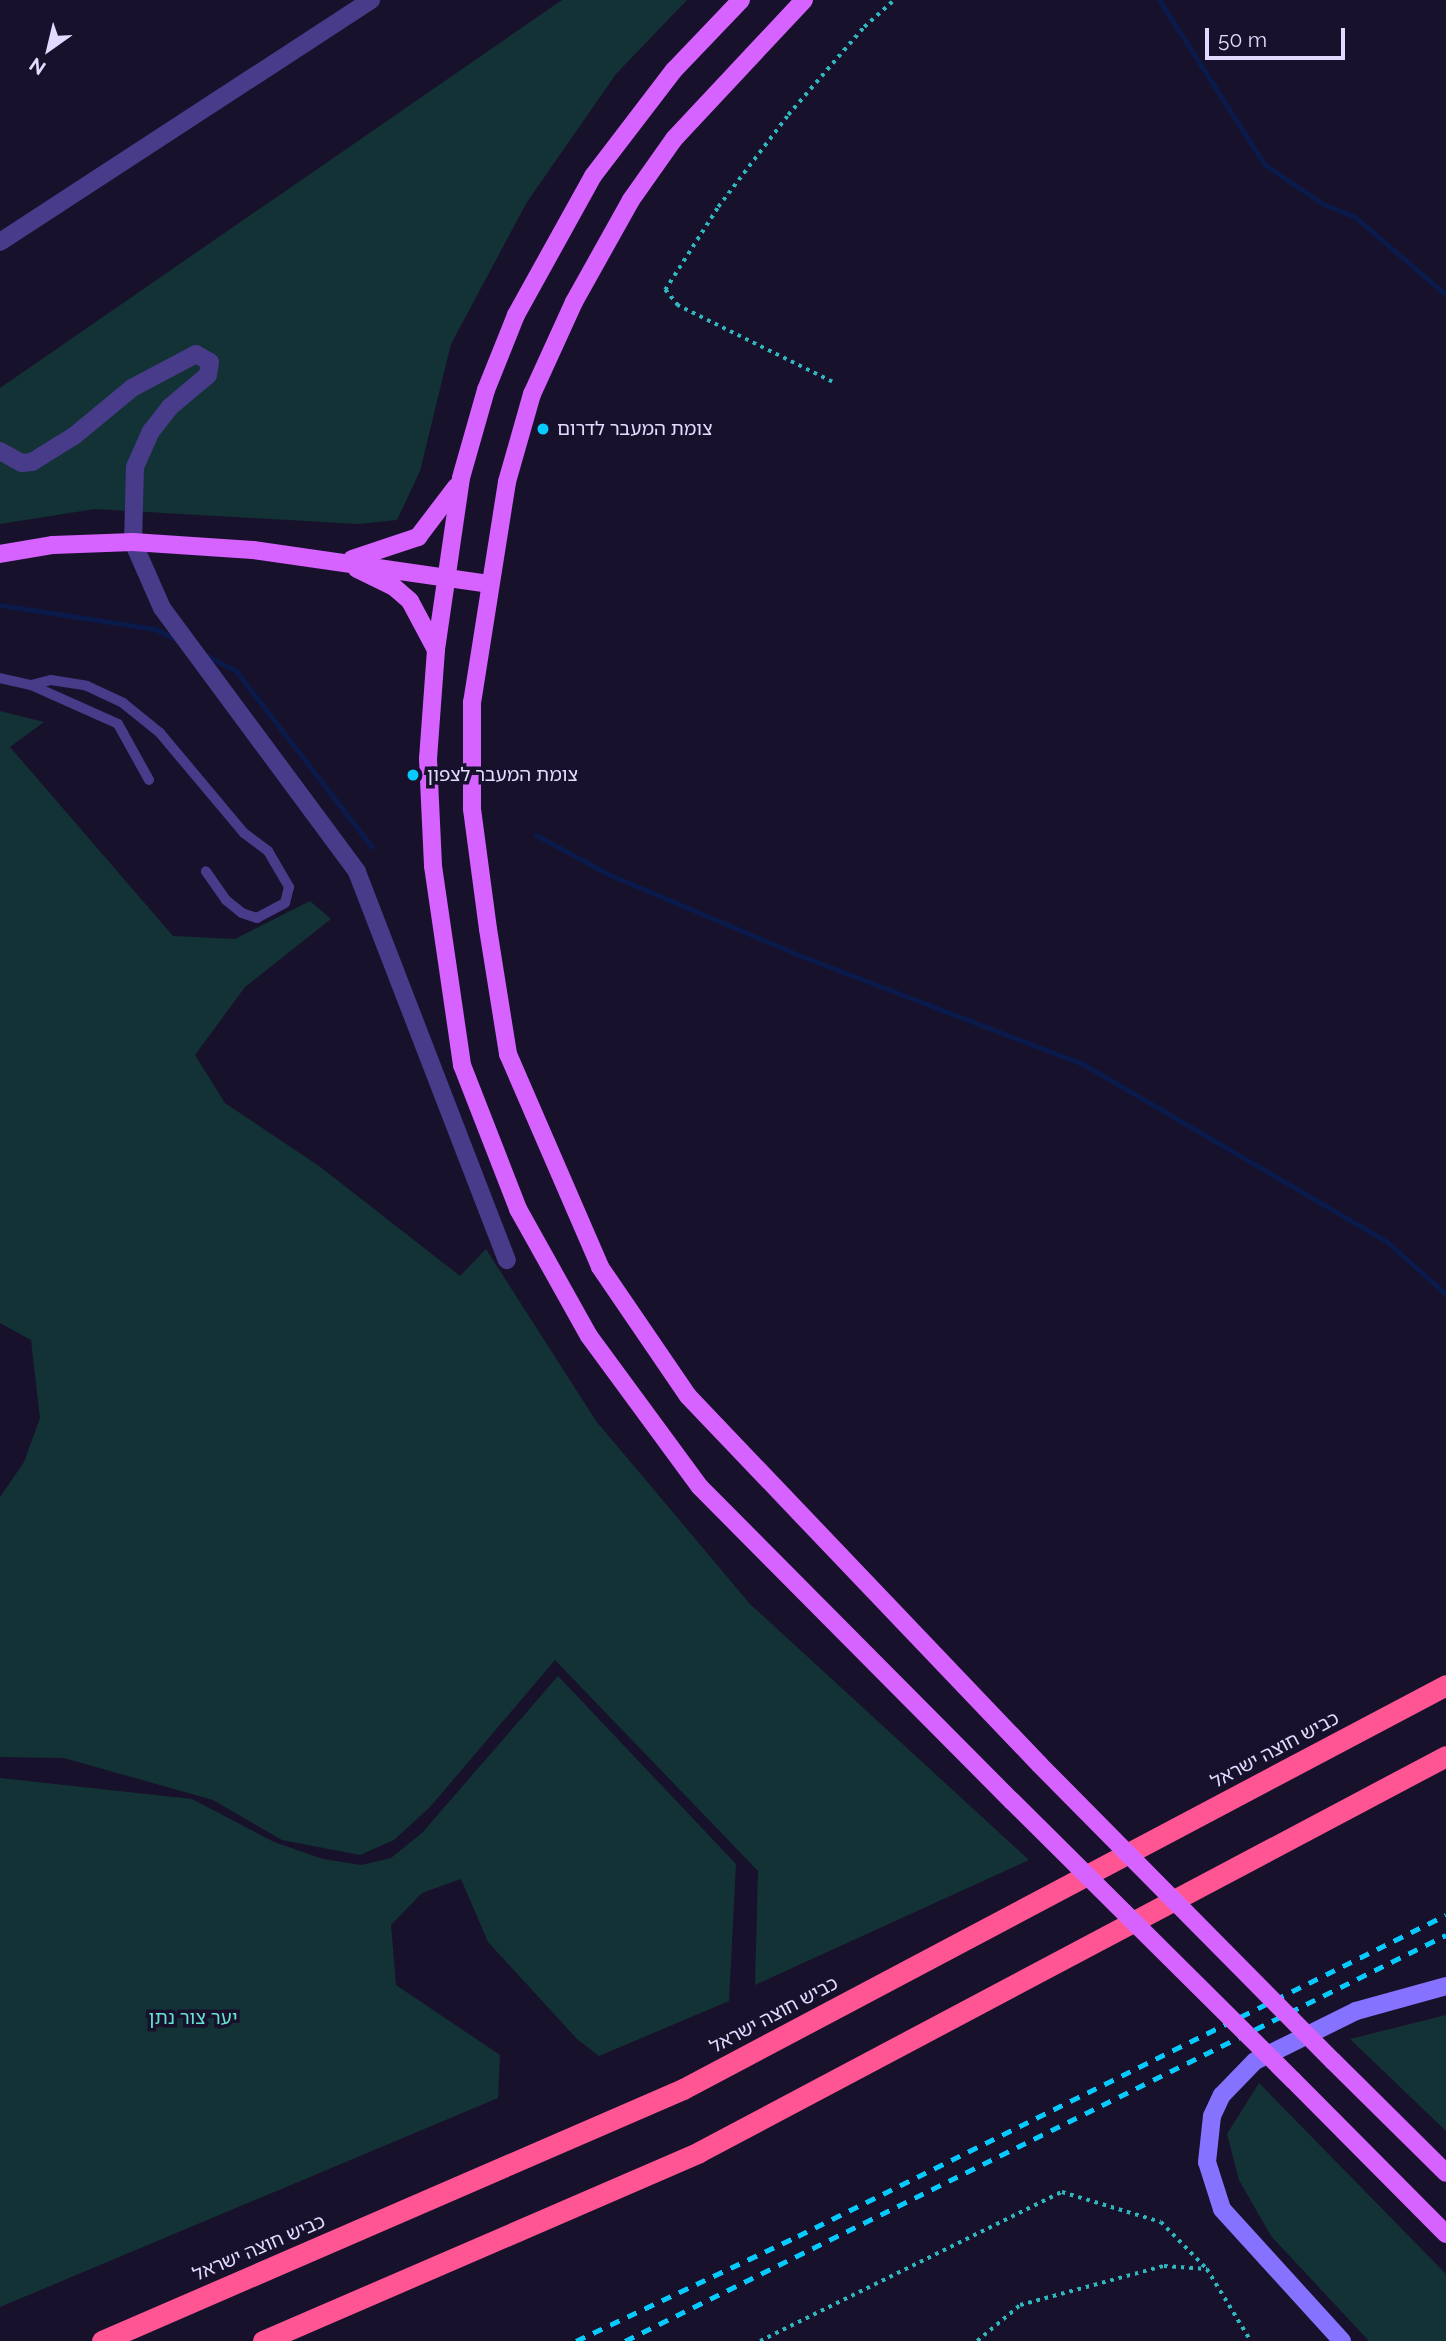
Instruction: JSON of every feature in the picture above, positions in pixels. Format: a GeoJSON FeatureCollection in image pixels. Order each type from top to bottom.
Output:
{"type":"FeatureCollection","features":[{"type":"Feature","properties":{"kind":"highway","name":"כביש חוצה ישראל"},"geometry":{"type":"LineString","coordinates":[[102,2341],[684,2089],[1446,1685]]}},
{"type":"Feature","properties":{"kind":"highway"},"geometry":{"type":"LineString","coordinates":[[262,2341],[699,2152],[1446,1756]]}},
{"type":"Feature","properties":{"kind":"main road"},"geometry":{"type":"LineString","coordinates":[[741,0],[674,70],[593,176],[516,314],[486,390],[461,478],[436,650],[428,759],[433,866],[462,1065],[518,1209],[589,1336],[700,1487],[1446,2234]]}},
{"type":"Feature","properties":{"kind":"main road"},"geometry":{"type":"LineString","coordinates":[[804,0],[760,42],[674,139],[631,200],[574,302],[532,394],[508,482],[489,584],[472,702],[472,809],[508,1054],[600,1266],[688,1396],[1039,1764],[1446,2173]]}},
{"type":"Feature","properties":{"kind":"main road"},"geometry":{"type":"LineString","coordinates":[[342,562],[418,537],[433,523],[461,478]]}},
{"type":"Feature","properties":{"kind":"main road"},"geometry":{"type":"LineString","coordinates":[[0,554],[53,545],[132,542],[253,550],[489,584]]}},
{"type":"Feature","properties":{"kind":"main road"},"geometry":{"type":"LineString","coordinates":[[342,562],[394,587],[410,601],[436,650]]}},
{"type":"Feature","properties":{"kind":"street"},"geometry":{"type":"LineString","coordinates":[[0,242],[371,0]]}},
{"type":"Feature","properties":{"kind":"street"},"geometry":{"type":"LineString","coordinates":[[0,451],[23,463],[32,462],[74,436],[132,388],[186,358],[204,357],[212,370],[170,407],[151,431],[135,467],[132,542],[162,608],[357,872],[507,1261]]}},
{"type":"Feature","properties":{"kind":"street"},"geometry":{"type":"LineString","coordinates":[[1342,2341],[1222,2208],[1207,2162],[1206,2139],[1212,2116],[1222,2095],[1255,2061],[1356,2011],[1446,1986]]}},
{"type":"Feature","properties":{"kind":"lane"},"geometry":{"type":"LineString","coordinates":[[0,678],[31,685],[118,724],[149,780]]}},
{"type":"Feature","properties":{"kind":"lane"},"geometry":{"type":"LineString","coordinates":[[31,685],[51,680],[87,685],[123,703],[160,733],[244,833],[268,851],[289,887],[285,903],[257,918],[242,913],[226,900],[206,871]]}},
{"type":"Feature","properties":{"kind":"path"},"geometry":{"type":"LineString","coordinates":[[832,382],[678,306],[665,290],[718,208],[788,115],[864,27],[894,0]]}},
{"type":"Feature","properties":{"kind":"path"},"geometry":{"type":"LineString","coordinates":[[760,2341],[1062,2192],[1161,2222],[1207,2269],[1251,2341]]}},
{"type":"Feature","properties":{"kind":"path"},"geometry":{"type":"LineString","coordinates":[[977,2341],[1020,2305],[1164,2266],[1207,2269]]}},
{"type":"Feature","properties":{"kind":"green space"},"geometry":{"type":"Polygon","coordinates":[[[562,0],[687,0],[616,74],[527,202],[451,344],[420,471],[397,520],[359,524],[95,509],[0,524],[0,388],[562,0]]]}},
{"type":"Feature","properties":{"kind":"green space"},"geometry":{"type":"Polygon","coordinates":[[[0,711],[44,722],[10,747],[173,936],[235,939],[310,901],[331,919],[245,987],[195,1055],[225,1103],[319,1166],[460,1276],[486,1249],[596,1421],[750,1604],[1029,1860],[755,1985],[758,1871],[555,1660],[430,1807],[394,1840],[360,1855],[282,1840],[213,1800],[64,1758],[0,1757],[0,1497],[24,1462],[40,1418],[31,1340],[0,1323],[0,711]]]}},
{"type":"Feature","properties":{"kind":"green space","name":"יער צור נתן"},"geometry":{"type":"Polygon","coordinates":[[[558,1676],[736,1864],[729,2001],[599,2056],[577,2039],[488,1942],[461,1879],[422,1893],[391,1925],[396,1985],[500,2055],[498,2098],[0,2307],[0,1778],[192,1799],[274,1842],[323,1859],[361,1865],[391,1858],[422,1833],[558,1676]]]}},
{"type":"Feature","properties":{"kind":"green space"},"geometry":{"type":"Polygon","coordinates":[[[1446,2015],[1446,2131],[1350,2039],[1446,2015]]]}},
{"type":"Feature","properties":{"kind":"green space"},"geometry":{"type":"Polygon","coordinates":[[[1259,2083],[1446,2274],[1446,2341],[1369,2341],[1271,2236],[1239,2180],[1227,2134],[1259,2083]]]}},
{"type":"Feature","properties":{"kind":"waterway"},"geometry":{"type":"LineString","coordinates":[[1159,0],[1265,165],[1323,204],[1355,217],[1446,295]]}},
{"type":"Feature","properties":{"kind":"waterway"},"geometry":{"type":"LineString","coordinates":[[0,605],[155,629],[178,640]]}},
{"type":"Feature","properties":{"kind":"waterway"},"geometry":{"type":"LineString","coordinates":[[205,655],[236,671],[372,847]]}},
{"type":"Feature","properties":{"kind":"waterway"},"geometry":{"type":"LineString","coordinates":[[536,835],[608,874],[804,957],[1083,1064],[1386,1241],[1446,1294]]}},
{"type":"Feature","properties":{"kind":"railway"},"geometry":{"type":"LineString","coordinates":[[576,2341],[798,2236],[1446,1915]]}},
{"type":"Feature","properties":{"kind":"railway"},"geometry":{"type":"LineString","coordinates":[[625,2341],[1446,1935]]}},
{"type":"Feature","properties":{"kind":"place","name":"צומת המעבר לדרום"},"geometry":{"type":"Point","coordinates":[543,429]}},
{"type":"Feature","properties":{"kind":"place","name":"צומת המעבר לצפון"},"geometry":{"type":"Point","coordinates":[413,775]}}]}
